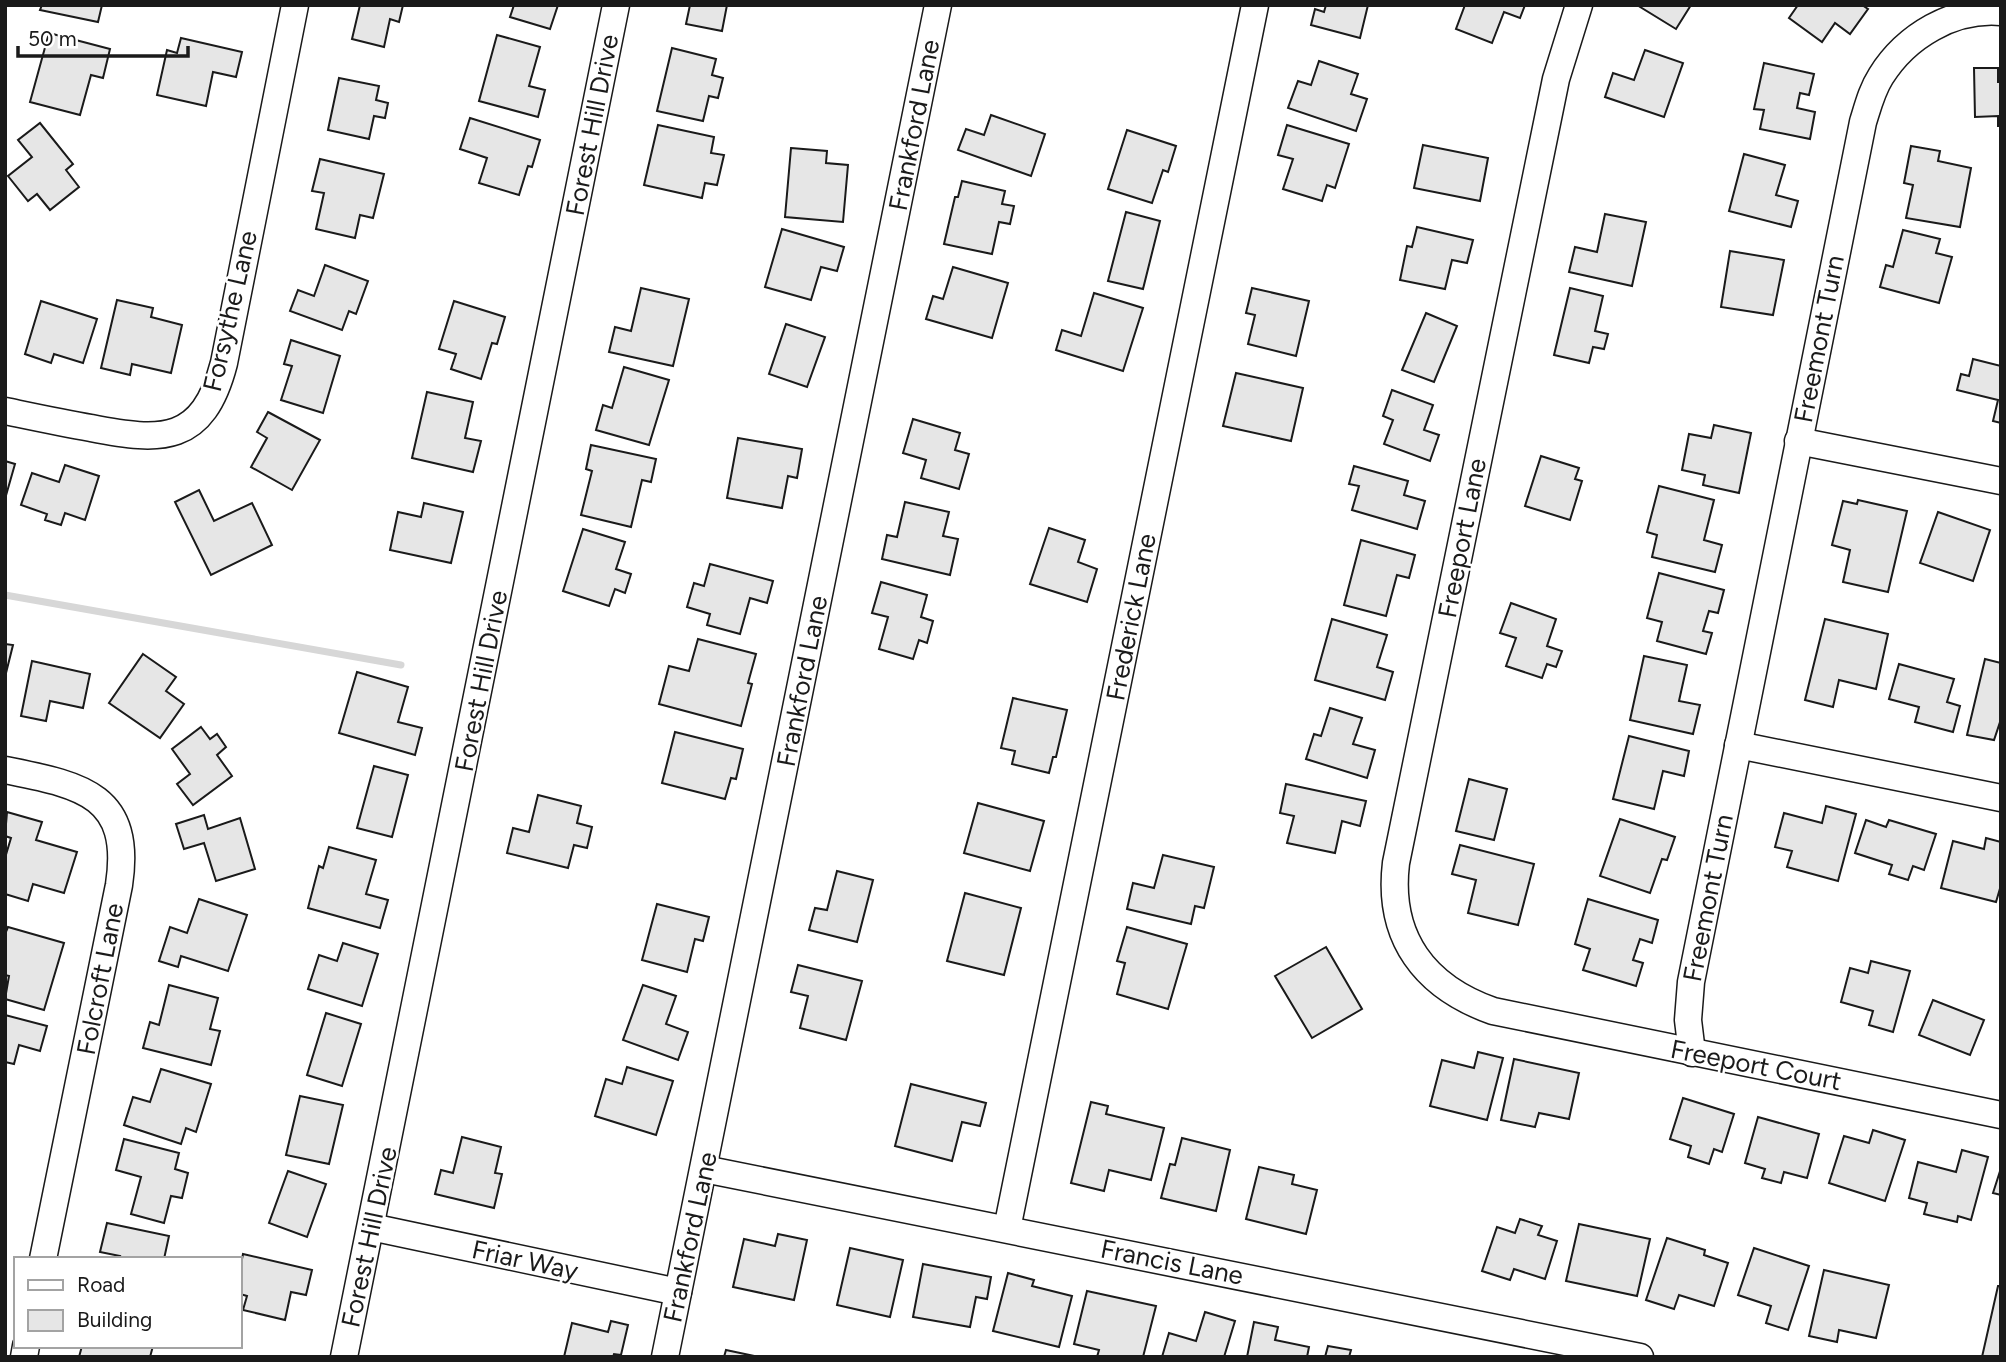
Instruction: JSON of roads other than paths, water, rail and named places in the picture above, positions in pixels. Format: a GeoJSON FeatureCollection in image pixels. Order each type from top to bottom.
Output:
{"type":"FeatureCollection","features":[{"type":"Feature","properties":{"kind":"street","name":"Forsythe Lane"},"geometry":{"type":"LineString","coordinates":[[5,411],[123,435],[152,437],[174,433],[184,428],[193,422],[208,404],[223,363],[295,5]]}},
{"type":"Feature","properties":{"kind":"street","name":"Forest Hill Drive"},"geometry":{"type":"LineString","coordinates":[[344,1357],[616,5]]}},
{"type":"Feature","properties":{"kind":"street","name":"Frankford Lane"},"geometry":{"type":"LineString","coordinates":[[665,1357],[938,5]]}},
{"type":"Feature","properties":{"kind":"street","name":"Frederick Lane"},"geometry":{"type":"LineString","coordinates":[[1007,1229],[1255,5]]}},
{"type":"Feature","properties":{"kind":"street","name":"Freeport Lane"},"geometry":{"type":"LineString","coordinates":[[1512,1016],[1462,999],[1434,979],[1422,966],[1403,932],[1394,897],[1394,879],[1531,197],[1556,79],[1579,5]]}},
{"type":"Feature","properties":{"kind":"street","name":"Freemont Turn"},"geometry":{"type":"LineString","coordinates":[[1692,1053],[1688,1020],[1691,982],[1859,140],[1874,89],[1902,49],[1927,31],[1959,16],[2001,12]]}},
{"type":"Feature","properties":{"kind":"street"},"geometry":{"type":"LineString","coordinates":[[1798,441],[2001,481]]}},
{"type":"Feature","properties":{"kind":"street"},"geometry":{"type":"LineString","coordinates":[[1738,744],[2001,798]]}},
{"type":"Feature","properties":{"kind":"street","name":"Folcroft Lane"},"geometry":{"type":"LineString","coordinates":[[5,770],[65,783],[93,797],[113,818],[121,844],[119,885],[43,1257]]}},
{"type":"Feature","properties":{"kind":"street","name":"Freeport Court"},"geometry":{"type":"LineString","coordinates":[[1512,1016],[2001,1115]]}},
{"type":"Feature","properties":{"kind":"street","name":"Francis Lane"},"geometry":{"type":"LineString","coordinates":[[704,1169],[1640,1357]]}},
{"type":"Feature","properties":{"kind":"street","name":"Friar Way"},"geometry":{"type":"LineString","coordinates":[[371,1227],[678,1292]]}},
{"type":"Feature","properties":{"kind":"waterway"},"geometry":{"type":"LineString","coordinates":[[5,595],[401,665]]}}]}
